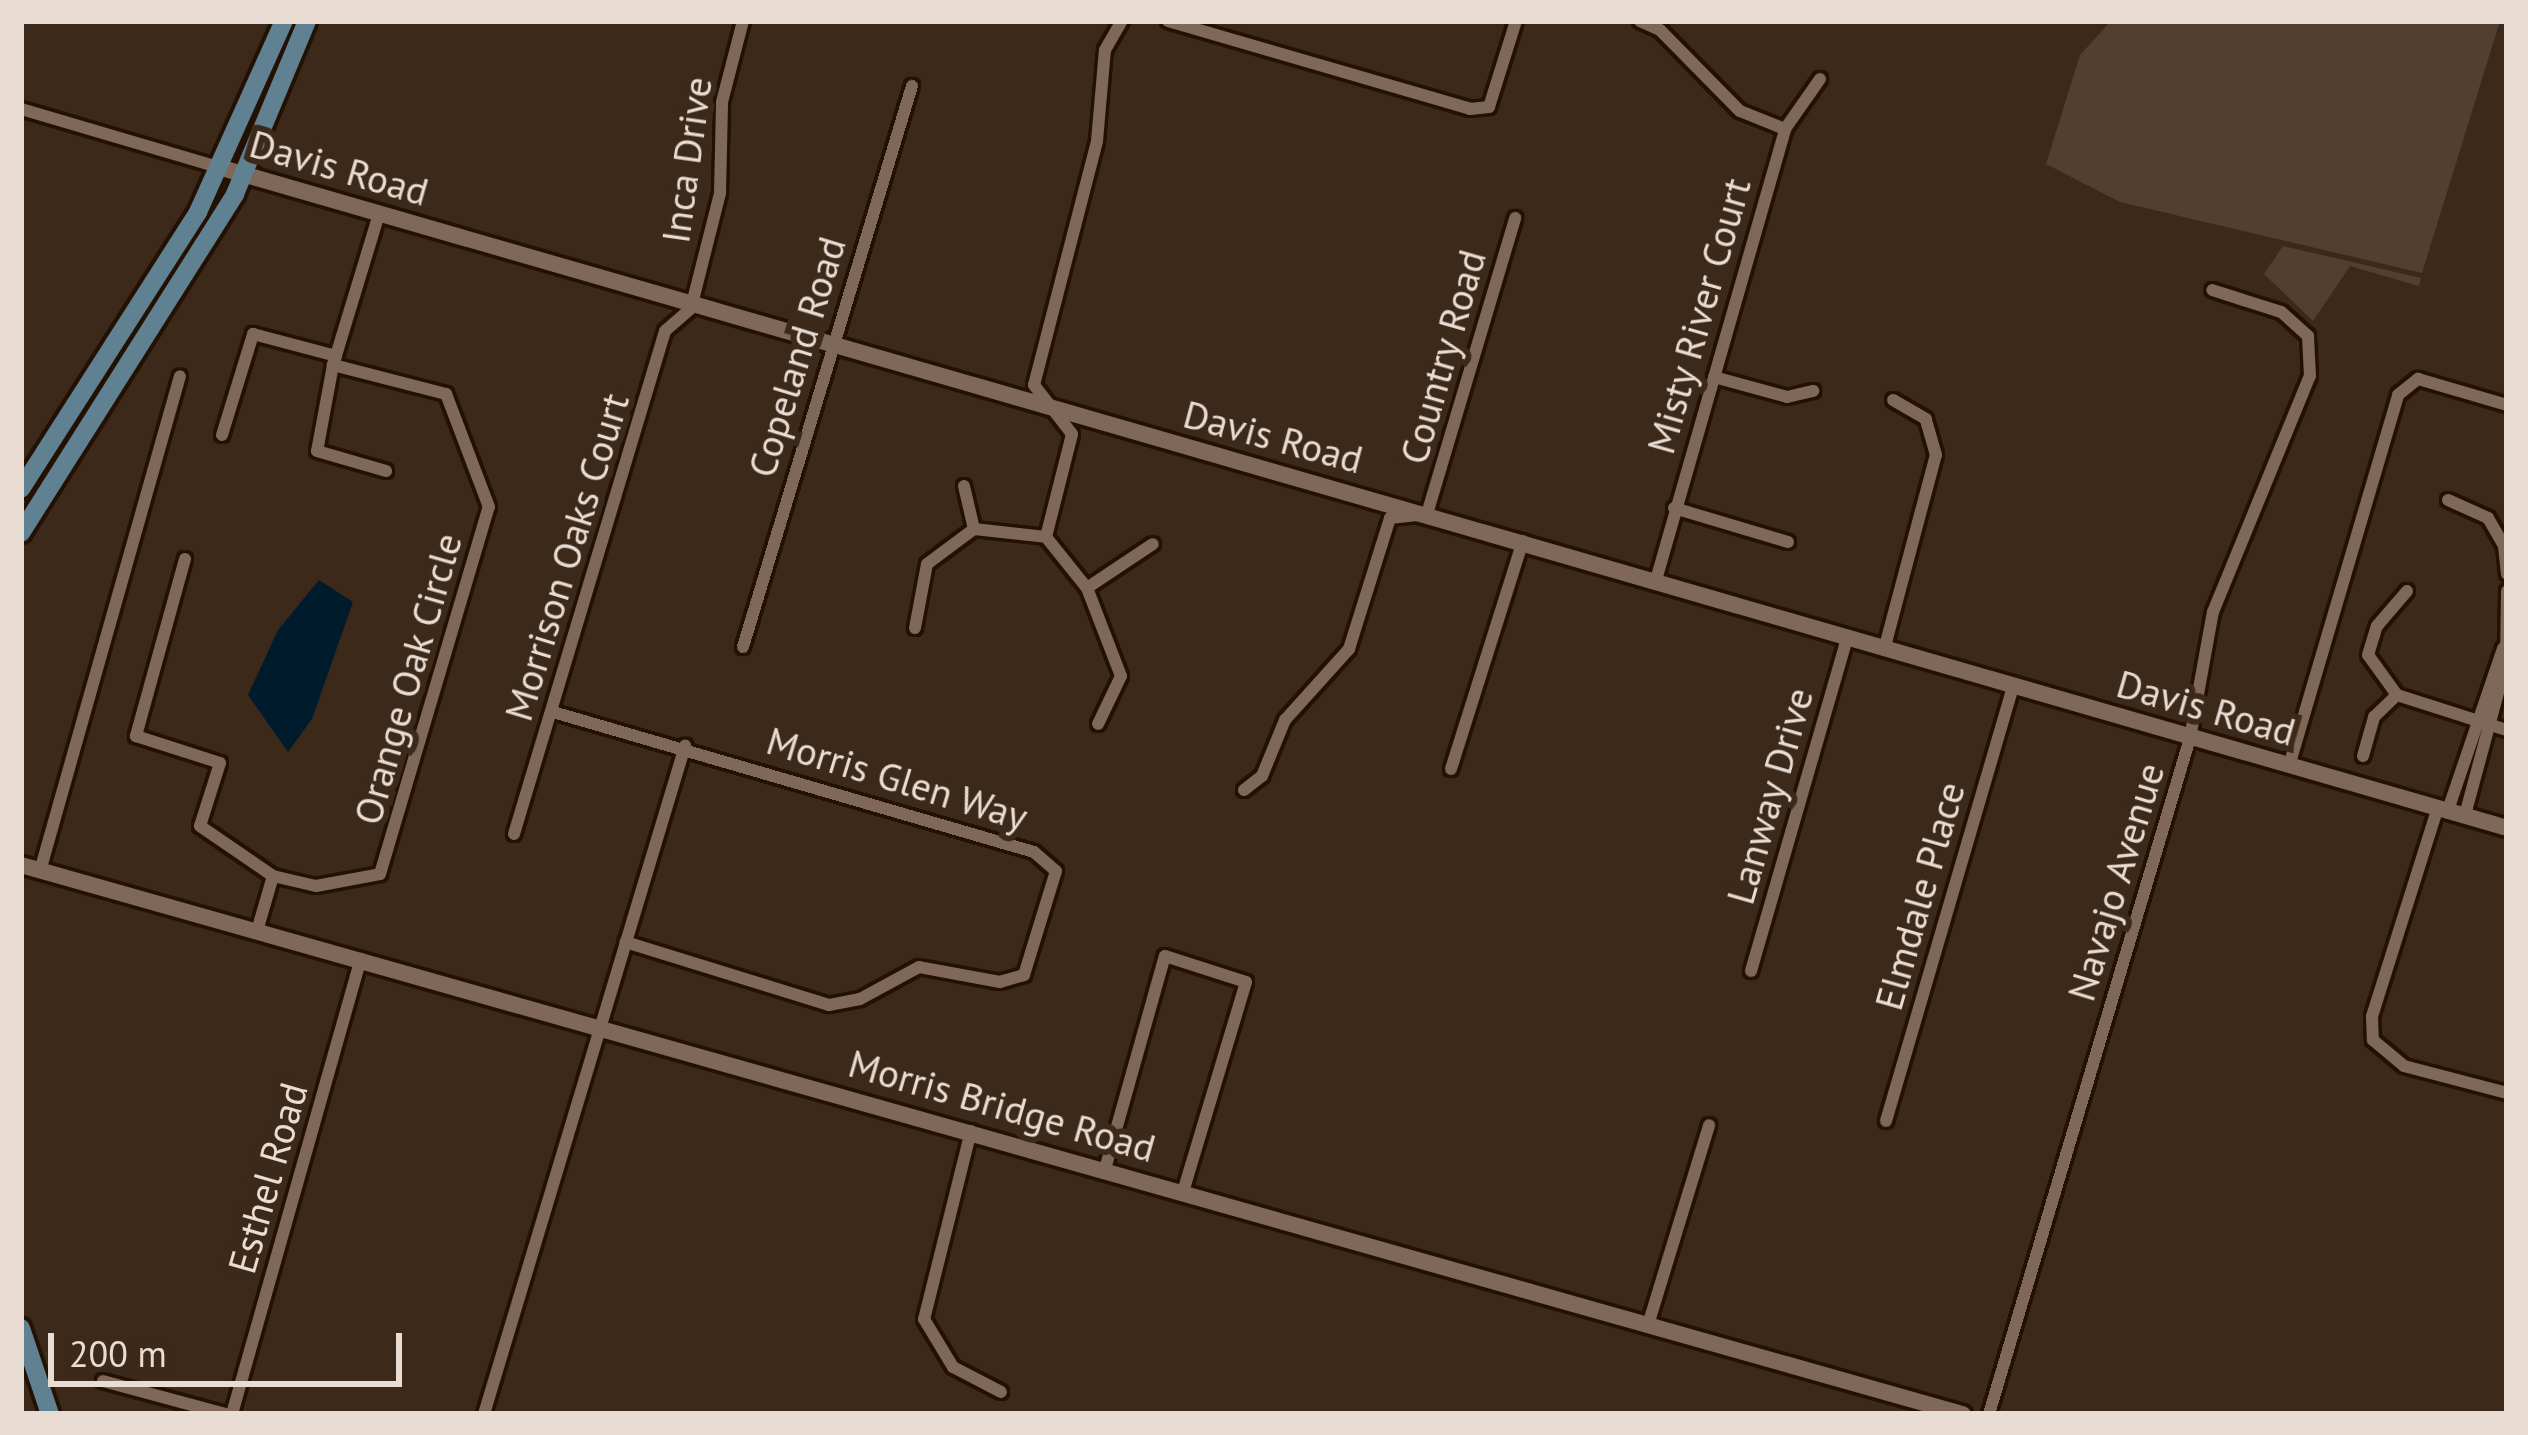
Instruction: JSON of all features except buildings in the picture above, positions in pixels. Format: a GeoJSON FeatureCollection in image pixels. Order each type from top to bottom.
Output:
{"type":"FeatureCollection","features":[{"type":"Feature","properties":{"kind":"main road"},"geometry":{"type":"LineString","coordinates":[[21,489],[222,168],[284,21]]}},
{"type":"Feature","properties":{"kind":"main road"},"geometry":{"type":"LineString","coordinates":[[21,533],[244,175],[307,21]]}},
{"type":"Feature","properties":{"kind":"main road"},"geometry":{"type":"LineString","coordinates":[[21,1328],[50,1414]]}},
{"type":"Feature","properties":{"kind":"street","name":"Inca Drive"},"geometry":{"type":"LineString","coordinates":[[691,308],[720,193],[722,102],[743,21]]}},
{"type":"Feature","properties":{"kind":"street"},"geometry":{"type":"LineString","coordinates":[[1046,537],[1072,455],[1072,434],[1034,386],[1097,141],[1105,50],[1122,21]]}},
{"type":"Feature","properties":{"kind":"street"},"geometry":{"type":"LineString","coordinates":[[1168,21],[1470,109],[1489,107],[1516,21]]}},
{"type":"Feature","properties":{"kind":"street"},"geometry":{"type":"LineString","coordinates":[[1640,21],[1660,30],[1740,111],[1785,129]]}},
{"type":"Feature","properties":{"kind":"street","name":"Misty River Court"},"geometry":{"type":"LineString","coordinates":[[1656,580],[1785,129],[1820,79]]}},
{"type":"Feature","properties":{"kind":"street","name":"Copeland Road"},"geometry":{"type":"LineString","coordinates":[[743,647],[912,86]]}},
{"type":"Feature","properties":{"kind":"street","name":"Davis Road"},"geometry":{"type":"LineString","coordinates":[[21,109],[691,308],[1523,541],[2013,688],[2507,828]]}},
{"type":"Feature","properties":{"kind":"street"},"geometry":{"type":"LineString","coordinates":[[379,214],[334,361],[317,451],[386,471]]}},
{"type":"Feature","properties":{"kind":"street","name":"Country Road"},"geometry":{"type":"LineString","coordinates":[[1427,514],[1515,218]]}},
{"type":"Feature","properties":{"kind":"street","name":"Navajo Avenue"},"geometry":{"type":"LineString","coordinates":[[1989,1414],[2190,738],[2213,612],[2310,376],[2308,336],[2281,312],[2212,290]]}},
{"type":"Feature","properties":{"kind":"street","name":"Morrison Oaks Court"},"geometry":{"type":"LineString","coordinates":[[514,834],[665,331],[691,308]]}},
{"type":"Feature","properties":{"kind":"street"},"geometry":{"type":"LineString","coordinates":[[222,435],[253,334],[334,361]]}},
{"type":"Feature","properties":{"kind":"street","name":"Orange Oak Circle"},"geometry":{"type":"LineString","coordinates":[[185,560],[136,736],[220,763],[200,826],[273,876],[316,886],[380,874],[489,507],[446,394],[334,361]]}},
{"type":"Feature","properties":{"kind":"street"},"geometry":{"type":"LineString","coordinates":[[40,871],[180,376]]}},
{"type":"Feature","properties":{"kind":"street"},"geometry":{"type":"LineString","coordinates":[[1714,376],[1787,397],[1813,391]]}},
{"type":"Feature","properties":{"kind":"street"},"geometry":{"type":"LineString","coordinates":[[2289,766],[2398,395],[2418,379],[2507,405]]}},
{"type":"Feature","properties":{"kind":"street"},"geometry":{"type":"LineString","coordinates":[[1884,650],[1936,455],[1926,419],[1893,400]]}},
{"type":"Feature","properties":{"kind":"street"},"geometry":{"type":"LineString","coordinates":[[964,485],[974,529]]}},
{"type":"Feature","properties":{"kind":"street"},"geometry":{"type":"LineString","coordinates":[[2448,500],[2488,518],[2507,574]]}},
{"type":"Feature","properties":{"kind":"street"},"geometry":{"type":"LineString","coordinates":[[1674,508],[1788,542]]}},
{"type":"Feature","properties":{"kind":"street"},"geometry":{"type":"LineString","coordinates":[[1244,790],[1262,776],[1285,720],[1349,649],[1390,518],[1427,514]]}},
{"type":"Feature","properties":{"kind":"street"},"geometry":{"type":"LineString","coordinates":[[916,628],[928,564],[974,529],[1046,537],[1087,588],[1120,676],[1098,724]]}},
{"type":"Feature","properties":{"kind":"street"},"geometry":{"type":"LineString","coordinates":[[1451,769],[1523,541]]}},
{"type":"Feature","properties":{"kind":"street"},"geometry":{"type":"LineString","coordinates":[[1087,588],[1153,544]]}},
{"type":"Feature","properties":{"kind":"street"},"geometry":{"type":"LineString","coordinates":[[2407,591],[2377,626],[2368,655],[2396,695],[2507,730]]}},
{"type":"Feature","properties":{"kind":"street"},"geometry":{"type":"LineString","coordinates":[[2507,592],[2505,649],[2482,724],[2372,1016],[2373,1040],[2404,1066],[2507,1093]]}},
{"type":"Feature","properties":{"kind":"street","name":"Lanway Drive"},"geometry":{"type":"LineString","coordinates":[[1751,971],[1847,639]]}},
{"type":"Feature","properties":{"kind":"street","name":"Elmdale Place"},"geometry":{"type":"LineString","coordinates":[[1886,1121],[2013,688]]}},
{"type":"Feature","properties":{"kind":"street"},"geometry":{"type":"LineString","coordinates":[[2363,756],[2374,717],[2396,695]]}},
{"type":"Feature","properties":{"kind":"street","name":"Morris Glen Way"},"geometry":{"type":"LineString","coordinates":[[553,712],[685,746],[1034,852],[1055,871],[1024,975],[1000,982],[919,967],[860,999],[829,1005],[626,942]]}},
{"type":"Feature","properties":{"kind":"street"},"geometry":{"type":"LineString","coordinates":[[484,1414],[685,746]]}},
{"type":"Feature","properties":{"kind":"street","name":"Morris Bridge Road"},"geometry":{"type":"LineString","coordinates":[[21,865],[598,1024],[1963,1414]]}},
{"type":"Feature","properties":{"kind":"street"},"geometry":{"type":"LineString","coordinates":[[257,931],[273,876]]}},
{"type":"Feature","properties":{"kind":"street"},"geometry":{"type":"LineString","coordinates":[[1105,1169],[1165,956],[1246,982],[1183,1192]]}},
{"type":"Feature","properties":{"kind":"street","name":"Esthel Road"},"geometry":{"type":"LineString","coordinates":[[229,1414],[361,959]]}},
{"type":"Feature","properties":{"kind":"street"},"geometry":{"type":"LineString","coordinates":[[1648,1324],[1709,1125]]}},
{"type":"Feature","properties":{"kind":"street"},"geometry":{"type":"LineString","coordinates":[[971,1131],[924,1319],[953,1367],[1001,1392]]}},
{"type":"Feature","properties":{"kind":"street"},"geometry":{"type":"LineString","coordinates":[[103,1381],[229,1414]]}},
{"type":"Feature","properties":{"kind":"shaded area"},"geometry":{"type":"Polygon","coordinates":[[[2111,21],[2500,21],[2422,273],[2120,202],[2046,164],[2080,55],[2111,21]]]}},
{"type":"Feature","properties":{"kind":"shaded area"},"geometry":{"type":"Polygon","coordinates":[[[2283,246],[2421,278],[2419,286],[2350,266],[2313,321],[2264,274],[2283,246]]]}},
{"type":"Feature","properties":{"kind":"water"},"geometry":{"type":"Polygon","coordinates":[[[319,580],[353,602],[312,719],[288,752],[248,695],[278,630],[319,580]]]}}]}
